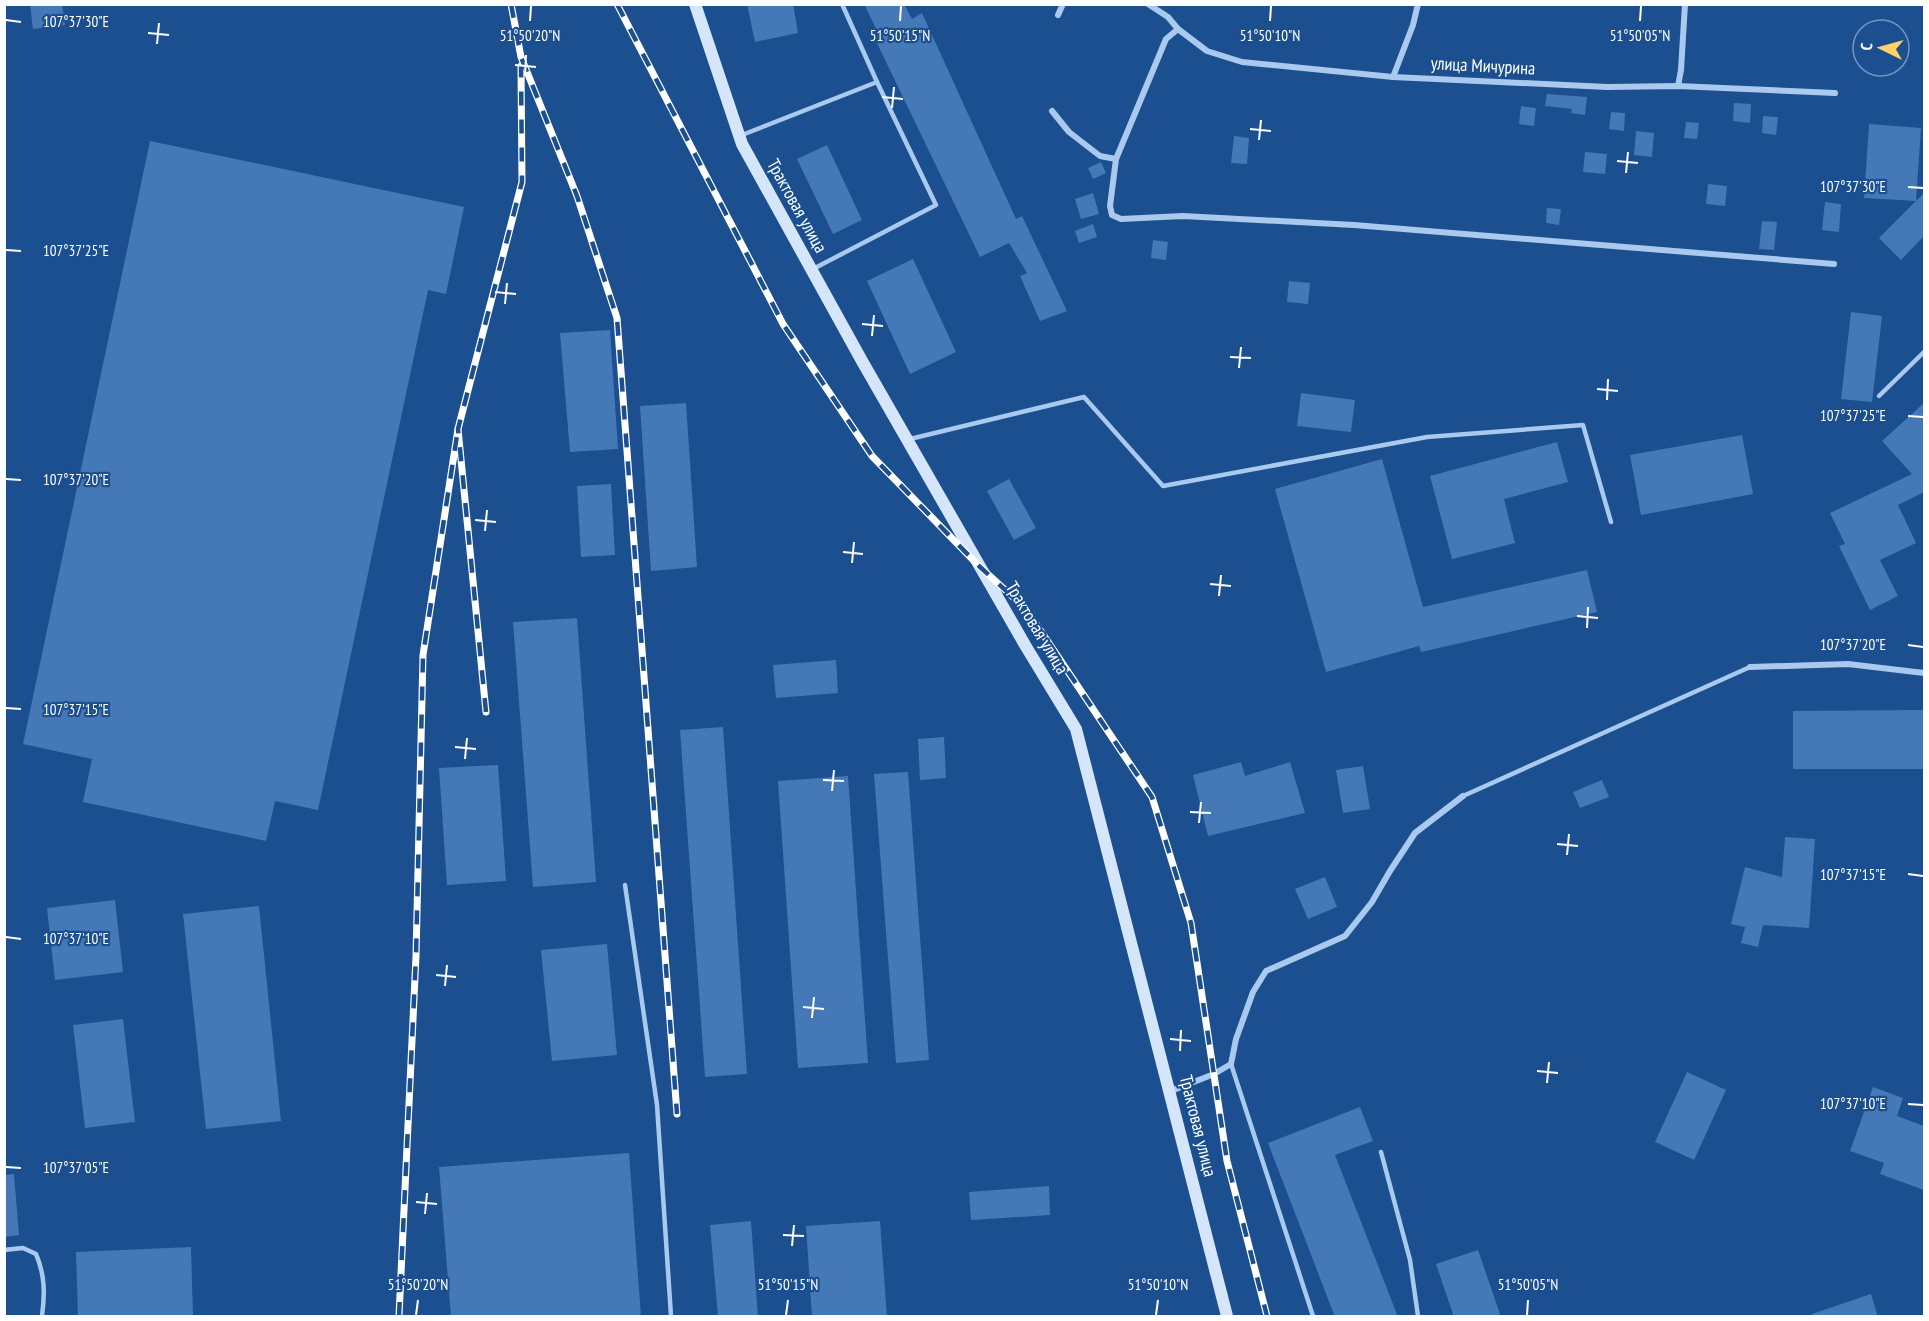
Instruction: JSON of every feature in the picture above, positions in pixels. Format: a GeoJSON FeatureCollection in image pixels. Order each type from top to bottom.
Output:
{"type":"FeatureCollection","features":[{"type":"Feature","properties":{"kind":"main road","name":"Трактовая улица"},"geometry":{"type":"LineString","coordinates":[[695,4],[739,136],[907,440],[1076,729],[1227,1317]]}},
{"type":"Feature","properties":{"kind":"street"},"geometry":{"type":"LineString","coordinates":[[1058,15],[1063,4]]}},
{"type":"Feature","properties":{"kind":"street","name":"улица Мичурина"},"geometry":{"type":"LineString","coordinates":[[1148,4],[1168,17],[1178,29],[1207,51],[1242,62],[1394,77],[1607,87],[1678,86],[1835,93]]}},
{"type":"Feature","properties":{"kind":"street"},"geometry":{"type":"LineString","coordinates":[[1394,77],[1413,25],[1418,4]]}},
{"type":"Feature","properties":{"kind":"street"},"geometry":{"type":"LineString","coordinates":[[1678,86],[1686,4]]}},
{"type":"Feature","properties":{"kind":"street"},"geometry":{"type":"LineString","coordinates":[[1178,29],[1166,39],[1116,159],[1110,206],[1112,215],[1121,219],[1183,216],[1354,225],[1834,264]]}},
{"type":"Feature","properties":{"kind":"street"},"geometry":{"type":"LineString","coordinates":[[1052,111],[1069,132],[1100,156],[1116,159]]}},
{"type":"Feature","properties":{"kind":"street"},"geometry":{"type":"LineString","coordinates":[[1750,667],[1848,664],[1924,673]]}},
{"type":"Feature","properties":{"kind":"street"},"geometry":{"type":"LineString","coordinates":[[1171,1092],[1214,1074],[1231,1064],[1236,1039],[1253,992],[1266,971],[1345,936],[1372,902],[1415,833],[1463,796]]}},
{"type":"Feature","properties":{"kind":"lane"},"geometry":{"type":"LineString","coordinates":[[812,270],[936,205],[842,4]]}},
{"type":"Feature","properties":{"kind":"lane"},"geometry":{"type":"LineString","coordinates":[[739,136],[877,82]]}},
{"type":"Feature","properties":{"kind":"lane"},"geometry":{"type":"LineString","coordinates":[[1879,396],[1924,352]]}},
{"type":"Feature","properties":{"kind":"lane"},"geometry":{"type":"LineString","coordinates":[[907,440],[1084,397],[1163,486],[1427,437],[1583,425],[1611,522]]}},
{"type":"Feature","properties":{"kind":"lane"},"geometry":{"type":"LineString","coordinates":[[1463,796],[1750,667]]}},
{"type":"Feature","properties":{"kind":"lane"},"geometry":{"type":"LineString","coordinates":[[626,885],[657,1105],[671,1317]]}},
{"type":"Feature","properties":{"kind":"lane"},"geometry":{"type":"LineString","coordinates":[[1231,1064],[1313,1317]]}},
{"type":"Feature","properties":{"kind":"lane"},"geometry":{"type":"LineString","coordinates":[[1381,1152],[1410,1260],[1418,1317]]}},
{"type":"Feature","properties":{"kind":"lane"},"geometry":{"type":"LineString","coordinates":[[4,1250],[24,1248],[36,1254],[41,1266],[45,1292],[42,1317]]}},
{"type":"Feature","properties":{"kind":"building"},"geometry":{"type":"Polygon","coordinates":[[[30,4],[62,4],[65,25],[33,29],[30,4]]]}},
{"type":"Feature","properties":{"kind":"building"},"geometry":{"type":"Polygon","coordinates":[[[747,4],[793,4],[798,33],[755,42],[747,4]]]}},
{"type":"Feature","properties":{"kind":"building"},"geometry":{"type":"Polygon","coordinates":[[[864,4],[904,4],[912,19],[922,13],[1016,219],[1022,216],[1067,311],[1040,321],[1020,276],[1027,273],[1009,243],[980,257],[874,37],[879,35],[864,4]]]}},
{"type":"Feature","properties":{"kind":"building"},"geometry":{"type":"Polygon","coordinates":[[[1547,94],[1587,97],[1585,115],[1571,113],[1572,109],[1545,106],[1547,94]]]}},
{"type":"Feature","properties":{"kind":"building"},"geometry":{"type":"Polygon","coordinates":[[[1734,103],[1751,104],[1750,123],[1733,121],[1734,103]]]}},
{"type":"Feature","properties":{"kind":"building"},"geometry":{"type":"Polygon","coordinates":[[[1521,106],[1536,108],[1534,126],[1519,124],[1521,106]]]}},
{"type":"Feature","properties":{"kind":"building"},"geometry":{"type":"Polygon","coordinates":[[[1611,112],[1625,113],[1624,131],[1609,129],[1611,112]]]}},
{"type":"Feature","properties":{"kind":"building"},"geometry":{"type":"Polygon","coordinates":[[[1763,116],[1778,117],[1776,135],[1762,133],[1763,116]]]}},
{"type":"Feature","properties":{"kind":"building"},"geometry":{"type":"Polygon","coordinates":[[[1686,122],[1699,123],[1697,139],[1684,138],[1686,122]]]}},
{"type":"Feature","properties":{"kind":"building"},"geometry":{"type":"Polygon","coordinates":[[[1869,124],[1921,128],[1916,201],[1864,198],[1869,124]]]}},
{"type":"Feature","properties":{"kind":"building"},"geometry":{"type":"Polygon","coordinates":[[[1636,131],[1654,133],[1652,157],[1634,155],[1636,131]]]}},
{"type":"Feature","properties":{"kind":"building"},"geometry":{"type":"Polygon","coordinates":[[[1234,136],[1249,138],[1247,164],[1231,163],[1234,136]]]}},
{"type":"Feature","properties":{"kind":"building"},"geometry":{"type":"Polygon","coordinates":[[[150,141],[464,207],[446,294],[428,290],[318,810],[275,801],[266,841],[83,802],[92,759],[23,744],[150,141]]]}},
{"type":"Feature","properties":{"kind":"building"},"geometry":{"type":"Polygon","coordinates":[[[827,145],[862,220],[833,234],[797,159],[827,145]]]}},
{"type":"Feature","properties":{"kind":"building"},"geometry":{"type":"Polygon","coordinates":[[[1585,152],[1607,154],[1605,174],[1583,172],[1585,152]]]}},
{"type":"Feature","properties":{"kind":"building"},"geometry":{"type":"Polygon","coordinates":[[[1101,162],[1106,173],[1093,179],[1088,168],[1101,162]]]}},
{"type":"Feature","properties":{"kind":"building"},"geometry":{"type":"Polygon","coordinates":[[[1708,184],[1727,186],[1725,206],[1706,204],[1708,184]]]}},
{"type":"Feature","properties":{"kind":"building"},"geometry":{"type":"Polygon","coordinates":[[[1093,193],[1099,214],[1081,219],[1075,199],[1093,193]]]}},
{"type":"Feature","properties":{"kind":"building"},"geometry":{"type":"Polygon","coordinates":[[[1924,193],[1924,236],[1901,260],[1879,238],[1924,193]]]}},
{"type":"Feature","properties":{"kind":"building"},"geometry":{"type":"Polygon","coordinates":[[[1825,202],[1841,204],[1839,232],[1822,230],[1825,202]]]}},
{"type":"Feature","properties":{"kind":"building"},"geometry":{"type":"Polygon","coordinates":[[[1547,208],[1561,209],[1559,225],[1546,223],[1547,208]]]}},
{"type":"Feature","properties":{"kind":"building"},"geometry":{"type":"Polygon","coordinates":[[[1762,221],[1777,222],[1774,250],[1759,249],[1762,221]]]}},
{"type":"Feature","properties":{"kind":"building"},"geometry":{"type":"Polygon","coordinates":[[[1093,224],[1097,237],[1079,243],[1075,231],[1093,224]]]}},
{"type":"Feature","properties":{"kind":"building"},"geometry":{"type":"Polygon","coordinates":[[[1153,240],[1168,242],[1166,260],[1151,258],[1153,240]]]}},
{"type":"Feature","properties":{"kind":"building"},"geometry":{"type":"Polygon","coordinates":[[[913,259],[956,352],[910,374],[867,281],[913,259]]]}},
{"type":"Feature","properties":{"kind":"building"},"geometry":{"type":"Polygon","coordinates":[[[1289,281],[1310,283],[1308,304],[1287,302],[1289,281]]]}},
{"type":"Feature","properties":{"kind":"building"},"geometry":{"type":"Polygon","coordinates":[[[1851,312],[1882,316],[1872,402],[1841,399],[1851,312]]]}},
{"type":"Feature","properties":{"kind":"building"},"geometry":{"type":"Polygon","coordinates":[[[610,330],[618,449],[570,452],[560,333],[610,330]]]}},
{"type":"Feature","properties":{"kind":"building"},"geometry":{"type":"Polygon","coordinates":[[[1301,393],[1355,400],[1351,432],[1297,426],[1301,393]]]}},
{"type":"Feature","properties":{"kind":"building"},"geometry":{"type":"Polygon","coordinates":[[[686,403],[697,567],[651,571],[640,406],[686,403]]]}},
{"type":"Feature","properties":{"kind":"building"},"geometry":{"type":"Polygon","coordinates":[[[1924,403],[1924,492],[1898,505],[1916,543],[1880,560],[1898,596],[1870,610],[1839,546],[1845,544],[1830,513],[1912,474],[1882,441],[1924,403]]]}},
{"type":"Feature","properties":{"kind":"building"},"geometry":{"type":"Polygon","coordinates":[[[1742,435],[1753,494],[1641,515],[1630,455],[1742,435]]]}},
{"type":"Feature","properties":{"kind":"building"},"geometry":{"type":"Polygon","coordinates":[[[1557,442],[1568,482],[1504,499],[1515,543],[1452,559],[1430,476],[1557,442]]]}},
{"type":"Feature","properties":{"kind":"building"},"geometry":{"type":"Polygon","coordinates":[[[1382,459],[1423,607],[1587,570],[1597,612],[1421,652],[1419,646],[1326,672],[1275,489],[1382,459]]]}},
{"type":"Feature","properties":{"kind":"building"},"geometry":{"type":"Polygon","coordinates":[[[1009,479],[1036,528],[1014,540],[987,491],[1009,479]]]}},
{"type":"Feature","properties":{"kind":"building"},"geometry":{"type":"Polygon","coordinates":[[[611,484],[615,555],[581,557],[577,486],[611,484]]]}},
{"type":"Feature","properties":{"kind":"building"},"geometry":{"type":"Polygon","coordinates":[[[577,618],[596,882],[533,887],[513,622],[577,618]]]}},
{"type":"Feature","properties":{"kind":"building"},"geometry":{"type":"Polygon","coordinates":[[[836,660],[838,693],[776,698],[773,665],[836,660]]]}},
{"type":"Feature","properties":{"kind":"building"},"geometry":{"type":"Polygon","coordinates":[[[1923,710],[1924,769],[1793,769],[1793,711],[1923,710]]]}},
{"type":"Feature","properties":{"kind":"building"},"geometry":{"type":"Polygon","coordinates":[[[723,727],[747,1074],[705,1077],[680,730],[723,727]]]}},
{"type":"Feature","properties":{"kind":"building"},"geometry":{"type":"Polygon","coordinates":[[[944,737],[946,778],[920,780],[918,739],[944,737]]]}},
{"type":"Feature","properties":{"kind":"building"},"geometry":{"type":"Polygon","coordinates":[[[1241,762],[1245,776],[1290,762],[1305,813],[1208,836],[1193,775],[1241,762]]]}},
{"type":"Feature","properties":{"kind":"building"},"geometry":{"type":"Polygon","coordinates":[[[498,765],[506,881],[447,885],[439,768],[498,765]]]}},
{"type":"Feature","properties":{"kind":"building"},"geometry":{"type":"Polygon","coordinates":[[[1363,766],[1370,809],[1343,813],[1336,770],[1363,766]]]}},
{"type":"Feature","properties":{"kind":"building"},"geometry":{"type":"Polygon","coordinates":[[[908,772],[929,1060],[896,1063],[874,774],[908,772]]]}},
{"type":"Feature","properties":{"kind":"building"},"geometry":{"type":"Polygon","coordinates":[[[848,776],[868,1063],[798,1068],[778,781],[848,776]]]}},
{"type":"Feature","properties":{"kind":"building"},"geometry":{"type":"Polygon","coordinates":[[[1602,780],[1609,797],[1580,808],[1573,792],[1602,780]]]}},
{"type":"Feature","properties":{"kind":"building"},"geometry":{"type":"Polygon","coordinates":[[[1785,837],[1815,839],[1809,928],[1763,925],[1758,947],[1741,943],[1745,927],[1731,924],[1745,867],[1782,877],[1785,837]]]}},
{"type":"Feature","properties":{"kind":"building"},"geometry":{"type":"Polygon","coordinates":[[[1325,877],[1337,907],[1308,919],[1295,889],[1325,877]]]}},
{"type":"Feature","properties":{"kind":"building"},"geometry":{"type":"Polygon","coordinates":[[[115,900],[123,972],[55,980],[47,908],[115,900]]]}},
{"type":"Feature","properties":{"kind":"building"},"geometry":{"type":"Polygon","coordinates":[[[259,906],[281,1121],[206,1129],[183,914],[259,906]]]}},
{"type":"Feature","properties":{"kind":"building"},"geometry":{"type":"Polygon","coordinates":[[[607,944],[617,1055],[552,1061],[541,950],[607,944]]]}},
{"type":"Feature","properties":{"kind":"building"},"geometry":{"type":"Polygon","coordinates":[[[123,1019],[135,1122],[85,1128],[73,1025],[123,1019]]]}},
{"type":"Feature","properties":{"kind":"building"},"geometry":{"type":"Polygon","coordinates":[[[1687,1072],[1726,1090],[1694,1160],[1655,1142],[1687,1072]]]}},
{"type":"Feature","properties":{"kind":"building"},"geometry":{"type":"Polygon","coordinates":[[[1873,1087],[1903,1098],[1897,1116],[1924,1126],[1924,1190],[1880,1174],[1884,1163],[1850,1151],[1873,1087]]]}},
{"type":"Feature","properties":{"kind":"building"},"geometry":{"type":"Polygon","coordinates":[[[1360,1107],[1373,1141],[1335,1155],[1398,1317],[1335,1317],[1268,1143],[1360,1107]]]}},
{"type":"Feature","properties":{"kind":"building"},"geometry":{"type":"Polygon","coordinates":[[[629,1153],[641,1317],[451,1317],[439,1167],[629,1153]]]}},
{"type":"Feature","properties":{"kind":"building"},"geometry":{"type":"Polygon","coordinates":[[[14,1174],[19,1235],[4,1237],[4,1175],[14,1174]]]}},
{"type":"Feature","properties":{"kind":"building"},"geometry":{"type":"Polygon","coordinates":[[[1049,1186],[1050,1215],[971,1220],[969,1192],[1049,1186]]]}},
{"type":"Feature","properties":{"kind":"building"},"geometry":{"type":"Polygon","coordinates":[[[751,1221],[758,1317],[718,1317],[710,1225],[751,1221]]]}},
{"type":"Feature","properties":{"kind":"building"},"geometry":{"type":"Polygon","coordinates":[[[880,1221],[887,1317],[812,1317],[806,1226],[880,1221]]]}},
{"type":"Feature","properties":{"kind":"building"},"geometry":{"type":"Polygon","coordinates":[[[191,1247],[193,1317],[78,1317],[76,1252],[191,1247]]]}},
{"type":"Feature","properties":{"kind":"building"},"geometry":{"type":"Polygon","coordinates":[[[1478,1250],[1501,1317],[1454,1317],[1436,1264],[1478,1250]]]}},
{"type":"Feature","properties":{"kind":"building"},"geometry":{"type":"Polygon","coordinates":[[[1871,1294],[1878,1317],[1812,1317],[1812,1314],[1871,1294]]]}},
{"type":"Feature","properties":{"kind":"railway"},"geometry":{"type":"LineString","coordinates":[[511,4],[521,57],[577,196],[617,318],[677,1114]]}},
{"type":"Feature","properties":{"kind":"railway"},"geometry":{"type":"LineString","coordinates":[[617,4],[783,324],[872,456],[979,566],[1026,609],[1152,797],[1191,923],[1227,1161],[1267,1316]]}},
{"type":"Feature","properties":{"kind":"railway"},"geometry":{"type":"LineString","coordinates":[[486,712],[458,429],[522,182],[521,66]]}},
{"type":"Feature","properties":{"kind":"railway"},"geometry":{"type":"LineString","coordinates":[[399,1316],[416,956],[423,655],[458,429]]}}]}
